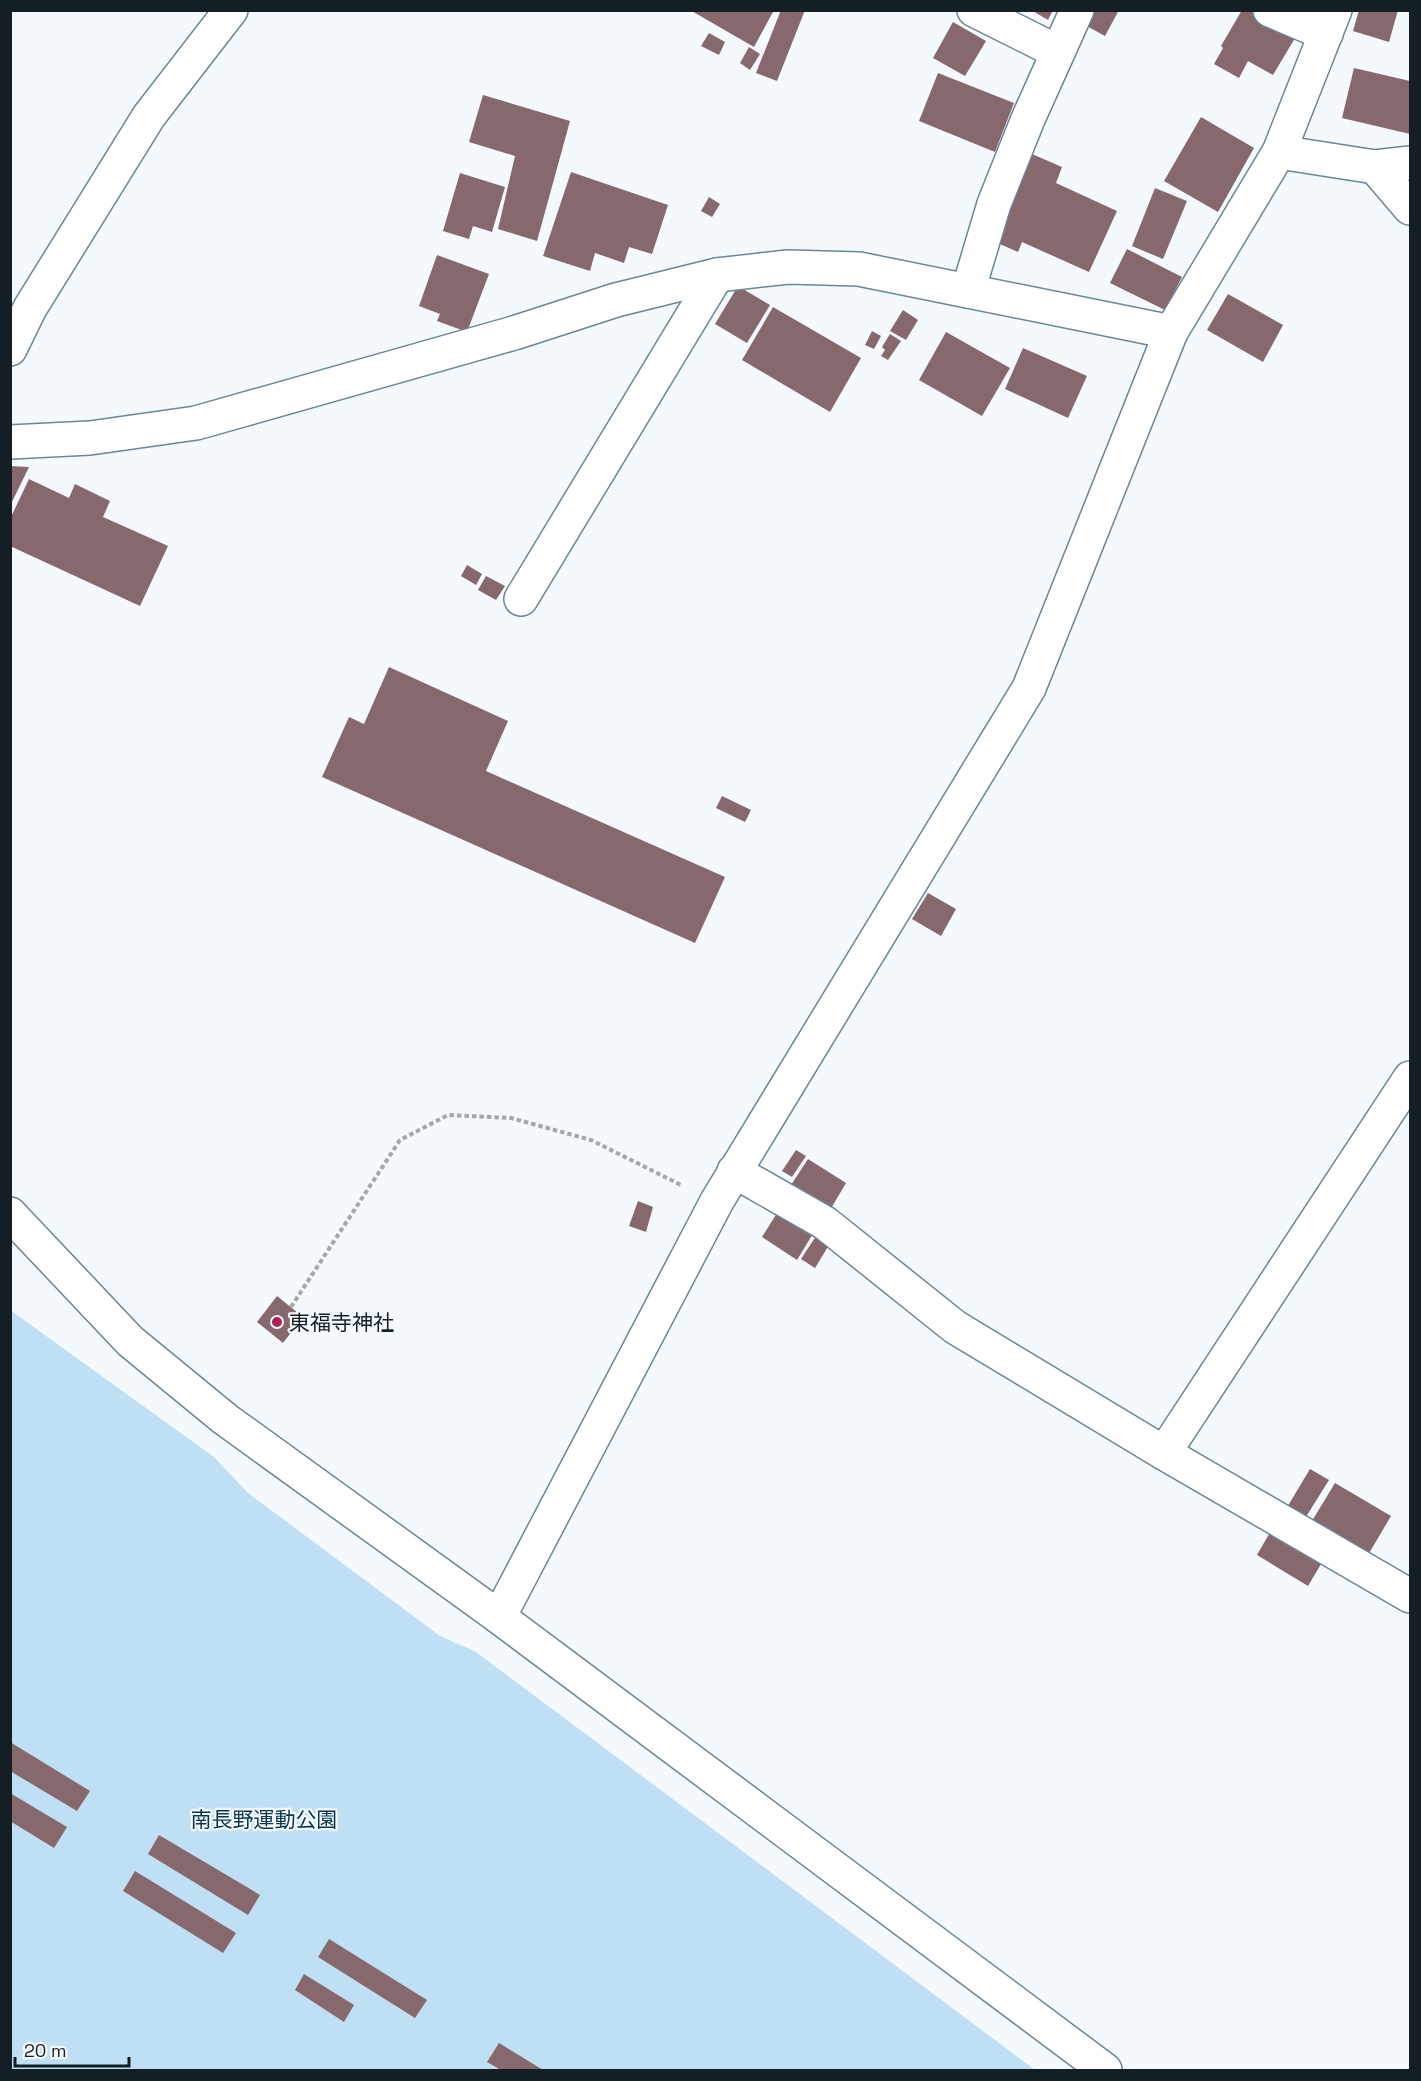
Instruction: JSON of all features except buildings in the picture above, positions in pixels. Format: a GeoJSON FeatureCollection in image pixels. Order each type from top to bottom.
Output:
{"type":"FeatureCollection","features":[{"type":"Feature","properties":{"kind":"street"},"geometry":{"type":"LineString","coordinates":[[10,349],[30,308],[149,116],[231,10]]}},
{"type":"Feature","properties":{"kind":"street"},"geometry":{"type":"LineString","coordinates":[[974,10],[1058,52]]}},
{"type":"Feature","properties":{"kind":"street"},"geometry":{"type":"LineString","coordinates":[[968,291],[994,204],[1028,119],[1077,10]]}},
{"type":"Feature","properties":{"kind":"street"},"geometry":{"type":"LineString","coordinates":[[499,1617],[734,1171],[1029,688],[1171,332],[1279,152],[1330,22],[1270,10]]}},
{"type":"Feature","properties":{"kind":"street"},"geometry":{"type":"LineString","coordinates":[[1279,152],[1375,167],[1410,163]]}},
{"type":"Feature","properties":{"kind":"street"},"geometry":{"type":"LineString","coordinates":[[1375,167],[1410,208]]}},
{"type":"Feature","properties":{"kind":"street"},"geometry":{"type":"LineString","coordinates":[[10,442],[90,438],[196,423],[514,333],[616,300],[717,275],[788,267],[860,269],[1171,332]]}},
{"type":"Feature","properties":{"kind":"street"},"geometry":{"type":"LineString","coordinates":[[521,598],[717,275]]}},
{"type":"Feature","properties":{"kind":"street"},"geometry":{"type":"LineString","coordinates":[[1164,1453],[1410,1078]]}},
{"type":"Feature","properties":{"kind":"street"},"geometry":{"type":"LineString","coordinates":[[734,1171],[825,1223],[956,1327],[1164,1453],[1410,1596]]}},
{"type":"Feature","properties":{"kind":"street"},"geometry":{"type":"LineString","coordinates":[[10,1214],[139,1348],[225,1419],[499,1617],[1105,2070]]}},
{"type":"Feature","properties":{"kind":"path"},"geometry":{"type":"LineString","coordinates":[[291,1307],[400,1140],[448,1115],[511,1118],[591,1140],[717,1201]]}},
{"type":"Feature","properties":{"kind":"green space","name":"南長野運動公園"},"geometry":{"type":"Polygon","coordinates":[[[10,1310],[214,1457],[248,1493],[440,1636],[476,1652],[1035,2070],[11,2070],[10,1310]]]}},
{"type":"Feature","properties":{"kind":"place","name":"東福寺神社"},"geometry":{"type":"Point","coordinates":[277,1322]}}]}
